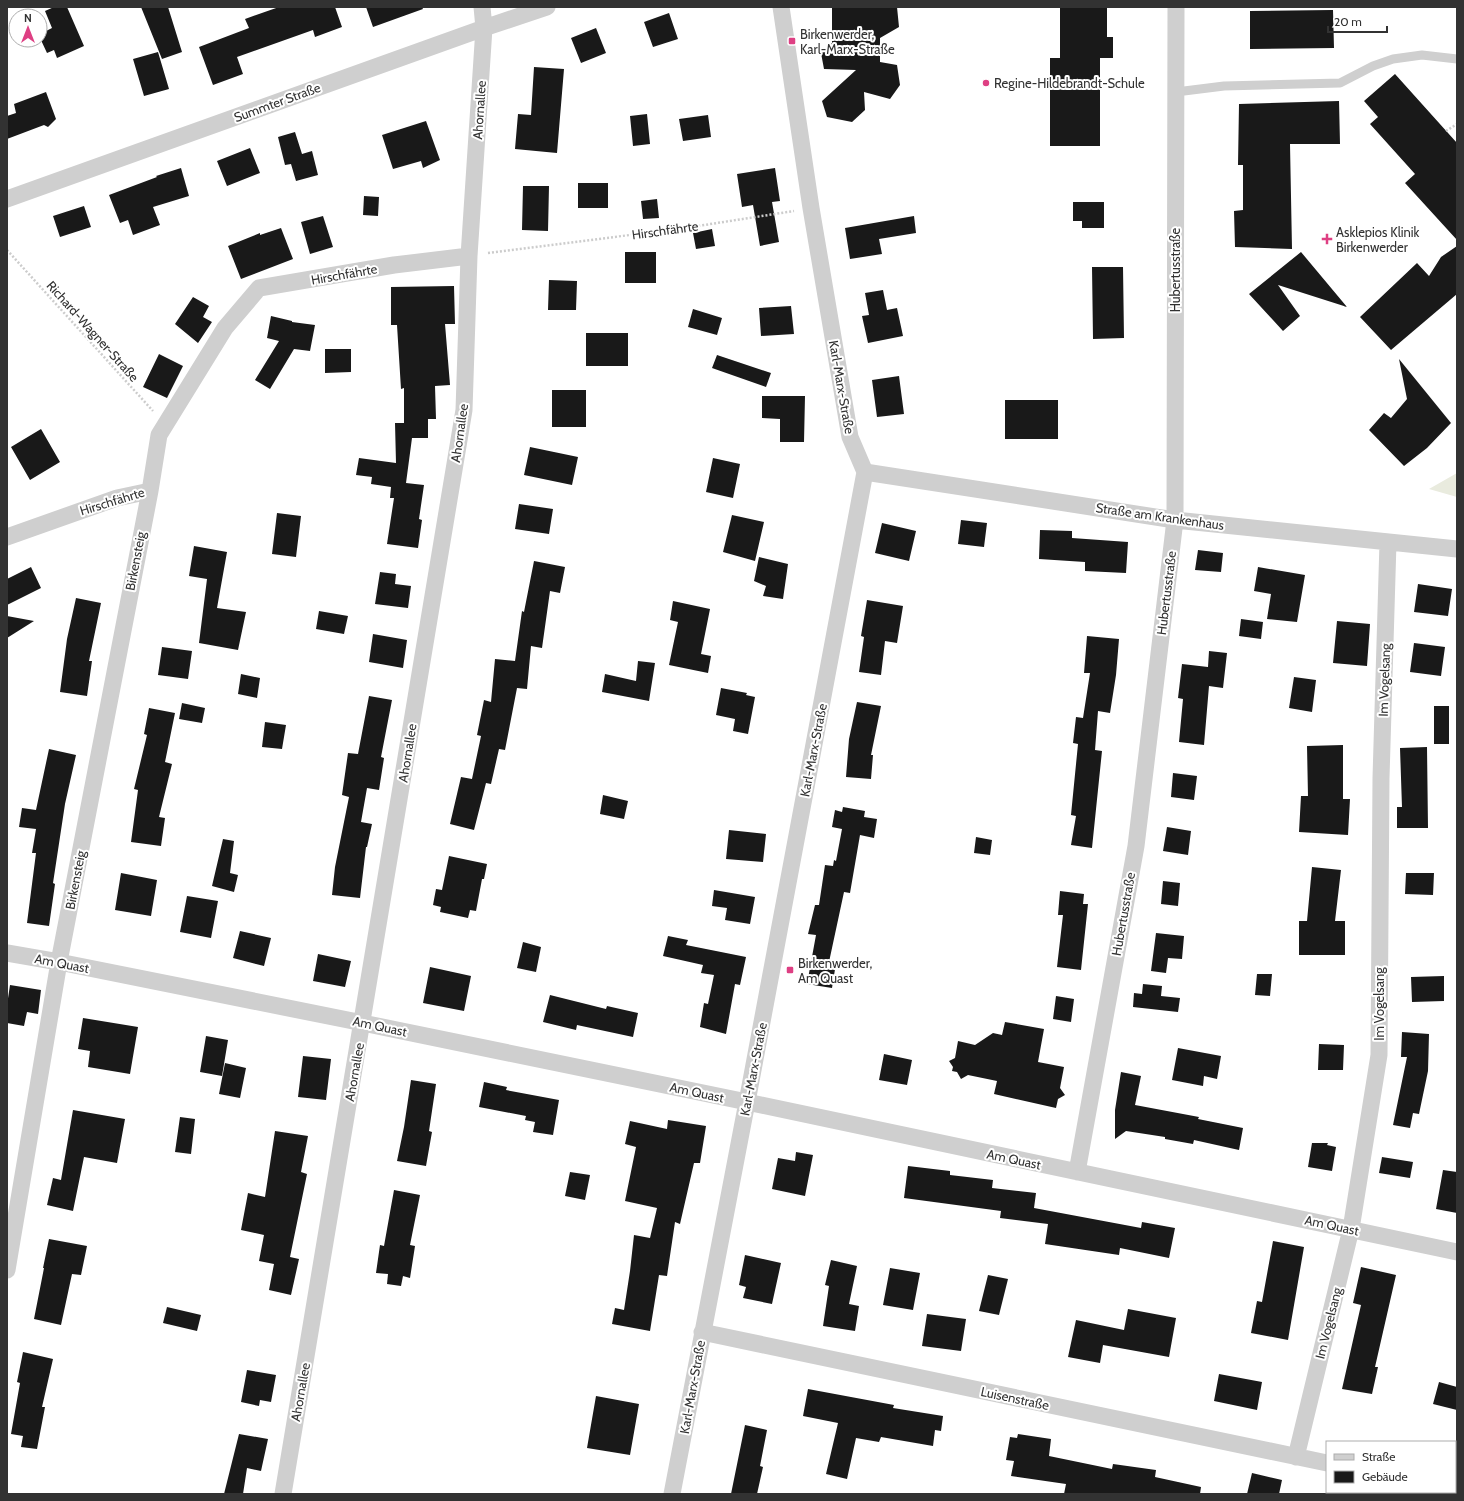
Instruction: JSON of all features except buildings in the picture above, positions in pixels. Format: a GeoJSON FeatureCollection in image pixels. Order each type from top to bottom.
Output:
{"type":"FeatureCollection","features":[{"type":"Feature","properties":{"kind":"street","name":"Ahornallee"},"geometry":{"type":"LineString","coordinates":[[283,1494],[464,410],[469,256],[484,28],[482,7]]}},
{"type":"Feature","properties":{"kind":"street","name":"Summter Straße"},"geometry":{"type":"LineString","coordinates":[[7,199],[484,28],[547,7]]}},
{"type":"Feature","properties":{"kind":"street","name":"Karl-Marx-Straße"},"geometry":{"type":"LineString","coordinates":[[672,1494],[865,472],[850,437],[811,208],[781,7]]}},
{"type":"Feature","properties":{"kind":"street","name":"Hubertusstraße"},"geometry":{"type":"LineString","coordinates":[[1077,1172],[1136,846],[1175,520],[1176,7]]}},
{"type":"Feature","properties":{"kind":"street","name":"Hirschfährte"},"geometry":{"type":"LineString","coordinates":[[7,537],[117,498],[150,491],[159,435],[225,328],[259,288],[394,265],[469,256]]}},
{"type":"Feature","properties":{"kind":"street","name":"Straße am Krankenhaus"},"geometry":{"type":"LineString","coordinates":[[865,472],[1175,520],[1457,549]]}},
{"type":"Feature","properties":{"kind":"street","name":"Birkensteig"},"geometry":{"type":"LineString","coordinates":[[7,1270],[59,962],[150,491]]}},
{"type":"Feature","properties":{"kind":"street","name":"Im Vogelsang"},"geometry":{"type":"LineString","coordinates":[[1296,1457],[1351,1229],[1379,1055],[1380,778],[1388,542]]}},
{"type":"Feature","properties":{"kind":"street","name":"Am Quast"},"geometry":{"type":"LineString","coordinates":[[7,953],[59,962],[362,1023],[747,1102],[1457,1252]]}},
{"type":"Feature","properties":{"kind":"street","name":"Luisenstraße"},"geometry":{"type":"LineString","coordinates":[[702,1332],[1326,1463]]}},
{"type":"Feature","properties":{"kind":"lane"},"geometry":{"type":"LineString","coordinates":[[1176,92],[1224,86],[1340,83],[1373,66],[1393,60],[1422,55],[1457,59]]}},
{"type":"Feature","properties":{"kind":"path"},"geometry":{"type":"LineString","coordinates":[[1446,131],[1457,124]]}},
{"type":"Feature","properties":{"kind":"path","name":"Hirschfährte"},"geometry":{"type":"LineString","coordinates":[[469,256],[685,228],[811,208]]}},
{"type":"Feature","properties":{"kind":"path","name":"Richard-Wagner-Straße"},"geometry":{"type":"LineString","coordinates":[[7,250],[165,425]]}},
{"type":"Feature","properties":{"kind":"shaded area"},"geometry":{"type":"Polygon","coordinates":[[[1457,473],[1457,497],[1429,489],[1457,473]]]}},
{"type":"Feature","properties":{"kind":"place","name":"Birkenwerder, Karl-Marx-Straße"},"geometry":{"type":"Point","coordinates":[792,41]}},
{"type":"Feature","properties":{"kind":"place","name":"Regine-Hildebrandt-Schule"},"geometry":{"type":"Point","coordinates":[986,83]}},
{"type":"Feature","properties":{"kind":"place","name":"Asklepios Klinik Birkenwerder"},"geometry":{"type":"Point","coordinates":[1327,239]}},
{"type":"Feature","properties":{"kind":"place","name":"Birkenwerder, Am Quast"},"geometry":{"type":"Point","coordinates":[790,970]}}]}
